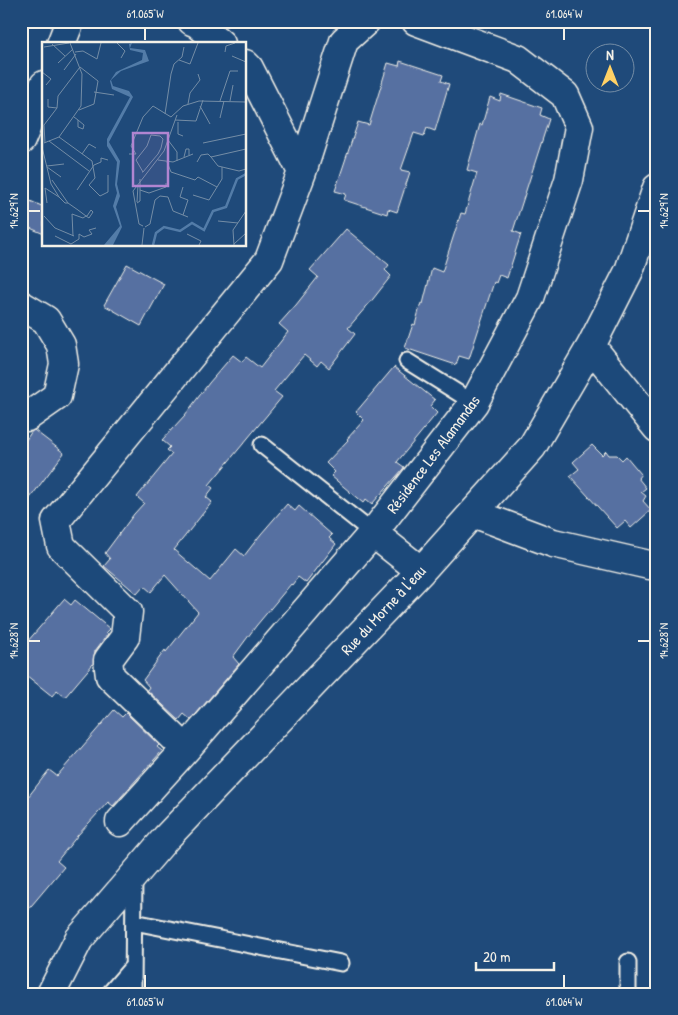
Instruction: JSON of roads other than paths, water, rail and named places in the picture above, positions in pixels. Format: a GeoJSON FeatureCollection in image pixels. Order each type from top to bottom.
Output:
{"type":"FeatureCollection","features":[{"type":"Feature","properties":{"kind":"street"},"geometry":{"type":"LineString","coordinates":[[62,42],[70,21]]}},
{"type":"Feature","properties":{"kind":"street"},"geometry":{"type":"LineString","coordinates":[[192,21],[197,23],[219,42]]}},
{"type":"Feature","properties":{"kind":"street"},"geometry":{"type":"LineString","coordinates":[[186,749],[110,676],[108,660],[125,637],[128,612],[61,546],[56,521],[269,260],[302,172],[344,41],[366,21]]}},
{"type":"Feature","properties":{"kind":"street","name":"Résidence Les Alamandas"},"geometry":{"type":"LineString","coordinates":[[120,822],[186,749],[373,533],[474,403],[530,298],[569,180],[579,127],[565,95],[518,59],[416,21]]}},
{"type":"Feature","properties":{"kind":"street"},"geometry":{"type":"LineString","coordinates":[[246,65],[302,172]]}},
{"type":"Feature","properties":{"kind":"street"},"geometry":{"type":"LineString","coordinates":[[21,140],[42,90]]}},
{"type":"Feature","properties":{"kind":"street","name":"Rue du Morne à l'eau"},"geometry":{"type":"LineString","coordinates":[[51,994],[79,939],[166,838],[421,571],[532,447],[592,346],[629,271],[657,188]]}},
{"type":"Feature","properties":{"kind":"street"},"geometry":{"type":"LineString","coordinates":[[21,305],[46,320],[61,345],[64,364],[57,396],[27,417],[21,417]]}},
{"type":"Feature","properties":{"kind":"street"},"geometry":{"type":"LineString","coordinates":[[592,346],[657,428]]}},
{"type":"Feature","properties":{"kind":"street"},"geometry":{"type":"LineString","coordinates":[[473,513],[553,543],[654,570]]}},
{"type":"Feature","properties":{"kind":"street"},"geometry":{"type":"LineString","coordinates":[[373,533],[421,571]]}},
{"type":"Feature","properties":{"kind":"lane"},"geometry":{"type":"LineString","coordinates":[[407,361],[474,403]]}},
{"type":"Feature","properties":{"kind":"lane"},"geometry":{"type":"LineString","coordinates":[[262,445],[373,533]]}},
{"type":"Feature","properties":{"kind":"lane"},"geometry":{"type":"LineString","coordinates":[[133,994],[134,875]]}},
{"type":"Feature","properties":{"kind":"lane"},"geometry":{"type":"LineString","coordinates":[[134,922],[342,963]]}},
{"type":"Feature","properties":{"kind":"lane"},"geometry":{"type":"LineString","coordinates":[[628,962],[628,994]]}},
{"type":"Feature","properties":{"kind":"lane"},"geometry":{"type":"LineString","coordinates":[[109,994],[133,966]]}}]}
